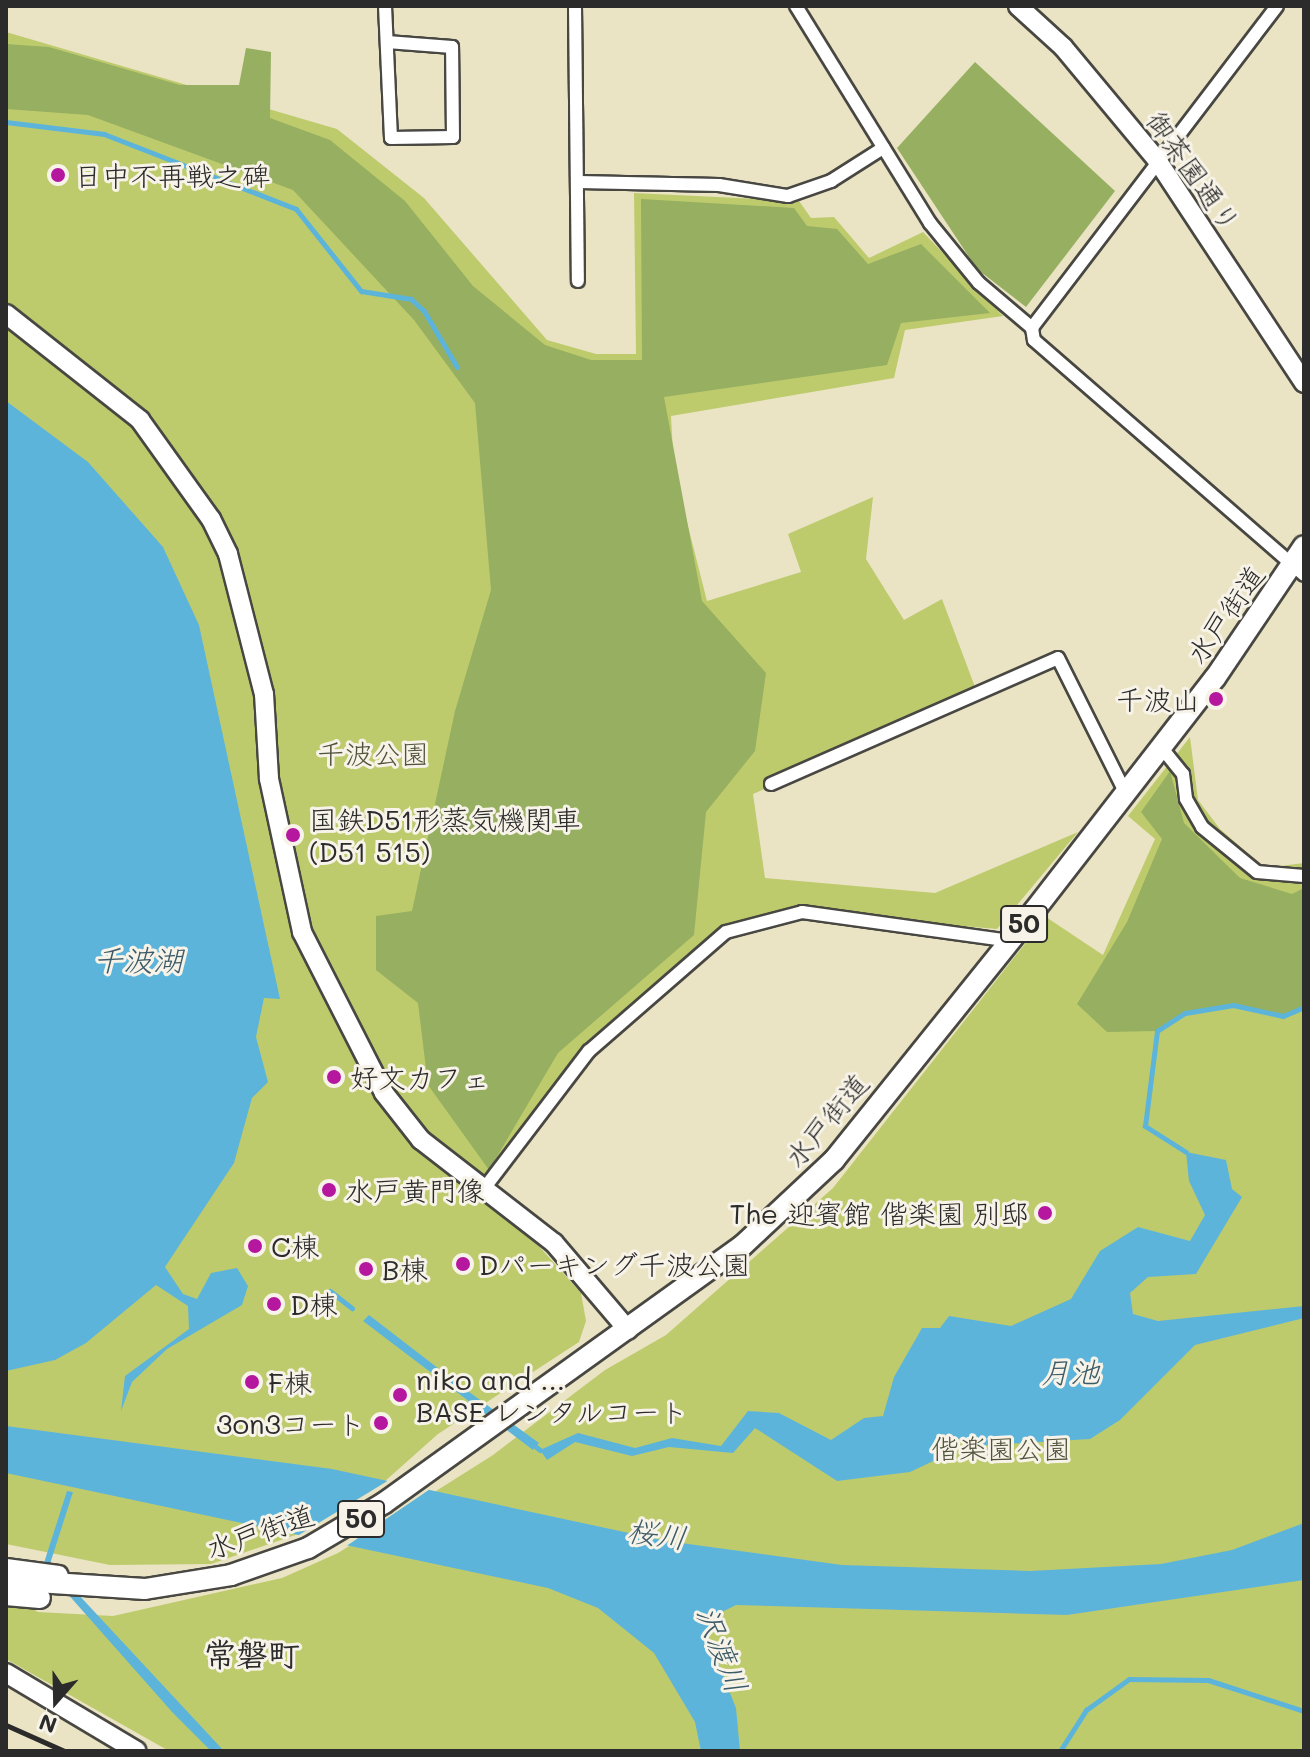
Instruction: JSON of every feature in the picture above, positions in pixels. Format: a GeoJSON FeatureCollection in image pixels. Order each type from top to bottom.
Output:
{"type":"FeatureCollection","features":[{"type":"Feature","properties":{"kind":"main road","name":"水戸街道"},"geometry":{"type":"LineString","coordinates":[[6,1580],[114,1590],[145,1589],[285,1557],[358,1521],[742,1246],[812,1182],[1010,941],[1298,571],[1304,546]]}},
{"type":"Feature","properties":{"kind":"main road"},"geometry":{"type":"LineString","coordinates":[[6,1595],[83,1601],[114,1590]]}},
{"type":"Feature","properties":{"kind":"street"},"geometry":{"type":"LineString","coordinates":[[385,6],[391,138],[453,137],[452,47],[387,42]]}},
{"type":"Feature","properties":{"kind":"street"},"geometry":{"type":"LineString","coordinates":[[575,6],[578,281]]}},
{"type":"Feature","properties":{"kind":"street"},"geometry":{"type":"LineString","coordinates":[[796,6],[883,148],[979,283],[1032,328],[1044,350],[1298,571]]}},
{"type":"Feature","properties":{"kind":"street","name":"御茶園通り"},"geometry":{"type":"LineString","coordinates":[[1018,6],[1072,57],[1157,160],[1304,383]]}},
{"type":"Feature","properties":{"kind":"street"},"geometry":{"type":"LineString","coordinates":[[1032,328],[1277,6]]}},
{"type":"Feature","properties":{"kind":"street"},"geometry":{"type":"LineString","coordinates":[[579,182],[719,185],[788,196],[831,181],[883,148]]}},
{"type":"Feature","properties":{"kind":"street"},"geometry":{"type":"LineString","coordinates":[[6,314],[140,420],[195,488],[228,554],[255,652],[269,779],[302,932],[384,1093],[421,1140],[486,1186],[554,1243],[628,1330]]}},
{"type":"Feature","properties":{"kind":"street"},"geometry":{"type":"LineString","coordinates":[[771,784],[1058,658],[1126,794]]}},
{"type":"Feature","properties":{"kind":"street"},"geometry":{"type":"LineString","coordinates":[[1161,747],[1183,774],[1186,799],[1202,827],[1257,872],[1304,876]]}},
{"type":"Feature","properties":{"kind":"street"},"geometry":{"type":"LineString","coordinates":[[486,1186],[589,1051],[726,932],[802,912],[1010,941]]}},
{"type":"Feature","properties":{"kind":"street"},"geometry":{"type":"LineString","coordinates":[[6,1568],[145,1589]]}},
{"type":"Feature","properties":{"kind":"street"},"geometry":{"type":"LineString","coordinates":[[6,1673],[137,1751]]}},
{"type":"Feature","properties":{"kind":"street"},"geometry":{"type":"LineString","coordinates":[[6,1686],[69,1711]]}},
{"type":"Feature","properties":{"kind":"green space","name":"千波公園"},"geometry":{"type":"Polygon","coordinates":[[[6,32],[337,129],[424,198],[547,340],[596,354],[636,354],[634,193],[799,201],[811,218],[834,217],[869,258],[923,232],[1003,316],[905,330],[894,378],[671,416],[674,471],[707,601],[801,572],[788,534],[873,497],[866,559],[904,620],[942,599],[978,695],[753,794],[765,878],[935,893],[1078,832],[997,929],[802,912],[726,932],[589,1051],[471,1190],[529,1235],[581,1293],[586,1321],[579,1342],[438,1434],[365,1499],[310,1530],[211,1564],[110,1565],[6,1544],[6,32]]]}},
{"type":"Feature","properties":{"kind":"green space"},"geometry":{"type":"Polygon","coordinates":[[[6,44],[49,47],[180,85],[239,85],[246,48],[271,52],[270,118],[330,140],[405,201],[473,286],[545,345],[591,360],[642,360],[641,199],[794,208],[807,226],[837,229],[868,264],[921,244],[990,313],[901,323],[887,365],[664,397],[702,601],[766,673],[755,751],[706,812],[694,935],[558,1053],[489,1170],[428,1085],[418,1003],[376,970],[376,916],[412,911],[455,711],[491,590],[475,403],[414,320],[293,190],[88,115],[6,109],[6,44]]]}},
{"type":"Feature","properties":{"kind":"green space"},"geometry":{"type":"Polygon","coordinates":[[[975,62],[1115,191],[1026,307],[977,269],[897,148],[975,62]]]}},
{"type":"Feature","properties":{"kind":"green space","name":"偕楽園公園"},"geometry":{"type":"Polygon","coordinates":[[[1190,737],[1198,800],[1220,829],[1265,868],[1304,863],[1304,1751],[169,1751],[6,1659],[6,1593],[38,1612],[113,1616],[282,1578],[338,1553],[493,1455],[605,1370],[666,1335],[833,1188],[1046,917],[1103,955],[1155,839],[1128,816],[1190,737]]]}},
{"type":"Feature","properties":{"kind":"green space"},"geometry":{"type":"Polygon","coordinates":[[[1170,771],[1184,823],[1240,878],[1292,894],[1304,888],[1304,1007],[1283,1016],[1233,1005],[1185,1013],[1157,1031],[1107,1032],[1077,1004],[1127,922],[1162,839],[1141,812],[1170,771]]]}},
{"type":"Feature","properties":{"kind":"water","name":"千波湖"},"geometry":{"type":"Polygon","coordinates":[[[6,401],[88,462],[163,547],[199,625],[280,999],[264,998],[256,1037],[268,1082],[252,1098],[234,1163],[165,1267],[183,1294],[197,1299],[211,1273],[237,1268],[248,1286],[242,1305],[167,1349],[132,1382],[121,1411],[125,1376],[189,1329],[188,1306],[156,1285],[86,1343],[55,1360],[6,1371],[6,401]]]}},
{"type":"Feature","properties":{"kind":"water","name":"月池"},"geometry":{"type":"Polygon","coordinates":[[[1186,1152],[1226,1160],[1232,1189],[1242,1197],[1196,1274],[1148,1277],[1130,1293],[1133,1314],[1158,1321],[1304,1306],[1304,1318],[1195,1345],[1120,1420],[1090,1439],[972,1446],[960,1438],[945,1446],[944,1456],[910,1472],[837,1481],[755,1428],[733,1453],[669,1447],[632,1456],[575,1442],[547,1460],[540,1450],[578,1433],[635,1448],[672,1438],[721,1446],[748,1411],[779,1413],[831,1440],[864,1418],[883,1416],[894,1377],[922,1328],[940,1328],[949,1316],[1011,1326],[1071,1299],[1100,1251],[1138,1227],[1190,1241],[1205,1215],[1189,1181],[1186,1152]]]}},
{"type":"Feature","properties":{"kind":"water"},"geometry":{"type":"Polygon","coordinates":[[[369,1315],[539,1443],[533,1450],[363,1321],[369,1315]]]}},
{"type":"Feature","properties":{"kind":"water"},"geometry":{"type":"Polygon","coordinates":[[[6,1426],[332,1469],[666,1541],[842,1565],[1030,1571],[1161,1564],[1232,1550],[1304,1523],[1304,1580],[1067,1615],[736,1605],[716,1615],[707,1635],[736,1708],[740,1751],[701,1751],[695,1722],[654,1653],[598,1608],[548,1588],[6,1473],[6,1426]]]}},
{"type":"Feature","properties":{"kind":"water"},"geometry":{"type":"Polygon","coordinates":[[[67,1491],[73,1492],[50,1564],[224,1751],[211,1751],[173,1713],[43,1566],[67,1491]]]}},
{"type":"Feature","properties":{"kind":"pier"},"geometry":{"type":"Polygon","coordinates":[[[394,1477],[436,1485],[342,1549],[294,1538],[394,1477]]]}},
{"type":"Feature","properties":{"kind":"waterway"},"geometry":{"type":"LineString","coordinates":[[6,122],[104,134],[296,209],[361,291],[411,299],[424,311],[457,367]]}},
{"type":"Feature","properties":{"kind":"waterway"},"geometry":{"type":"LineString","coordinates":[[1186,1152],[1145,1126],[1157,1031],[1185,1013],[1233,1005],[1283,1016],[1304,1007]]}},
{"type":"Feature","properties":{"kind":"waterway"},"geometry":{"type":"LineString","coordinates":[[330,1291],[352,1308]]}},
{"type":"Feature","properties":{"kind":"waterway"},"geometry":{"type":"LineString","coordinates":[[536,1447],[540,1450]]}},
{"type":"Feature","properties":{"kind":"waterway"},"geometry":{"type":"LineString","coordinates":[[1060,1751],[1086,1710],[1129,1679],[1208,1680],[1304,1711]]}},
{"type":"Feature","properties":{"kind":"railway"},"geometry":{"type":"LineString","coordinates":[[6,1725],[64,1751]]}},
{"type":"Feature","properties":{"kind":"place","name":"日中不再戦之碑"},"geometry":{"type":"Point","coordinates":[58,175]}},
{"type":"Feature","properties":{"kind":"place","name":"千波山"},"geometry":{"type":"Point","coordinates":[1216,699]}},
{"type":"Feature","properties":{"kind":"place","name":"国鉄D51形蒸気機関車 (D51 515)"},"geometry":{"type":"Point","coordinates":[293,835]}},
{"type":"Feature","properties":{"kind":"place","name":"好文カフェ"},"geometry":{"type":"Point","coordinates":[334,1077]}},
{"type":"Feature","properties":{"kind":"place","name":"水戸黄門像"},"geometry":{"type":"Point","coordinates":[329,1190]}},
{"type":"Feature","properties":{"kind":"place","name":"The 迎賓館 偕楽園 別邸"},"geometry":{"type":"Point","coordinates":[1045,1213]}},
{"type":"Feature","properties":{"kind":"place","name":"C棟"},"geometry":{"type":"Point","coordinates":[255,1246]}},
{"type":"Feature","properties":{"kind":"place","name":"Dパーキング千波公園"},"geometry":{"type":"Point","coordinates":[463,1264]}},
{"type":"Feature","properties":{"kind":"place","name":"B棟"},"geometry":{"type":"Point","coordinates":[366,1269]}},
{"type":"Feature","properties":{"kind":"place","name":"D棟"},"geometry":{"type":"Point","coordinates":[274,1304]}},
{"type":"Feature","properties":{"kind":"place","name":"F棟"},"geometry":{"type":"Point","coordinates":[252,1382]}},
{"type":"Feature","properties":{"kind":"place","name":"niko and ... BASE レンタルコート"},"geometry":{"type":"Point","coordinates":[400,1395]}},
{"type":"Feature","properties":{"kind":"place","name":"3on3コート"},"geometry":{"type":"Point","coordinates":[381,1423]}},
{"type":"Feature","properties":{"kind":"district","name":"常磐町"},"geometry":{"type":"Point","coordinates":[252,1653]}},
{"type":"Feature","properties":{"kind":"water label","name":"桜川"},"geometry":{"type":"Point","coordinates":[657,1533]}},
{"type":"Feature","properties":{"kind":"water label","name":"沢渡川"},"geometry":{"type":"Point","coordinates":[723,1649]}}]}
